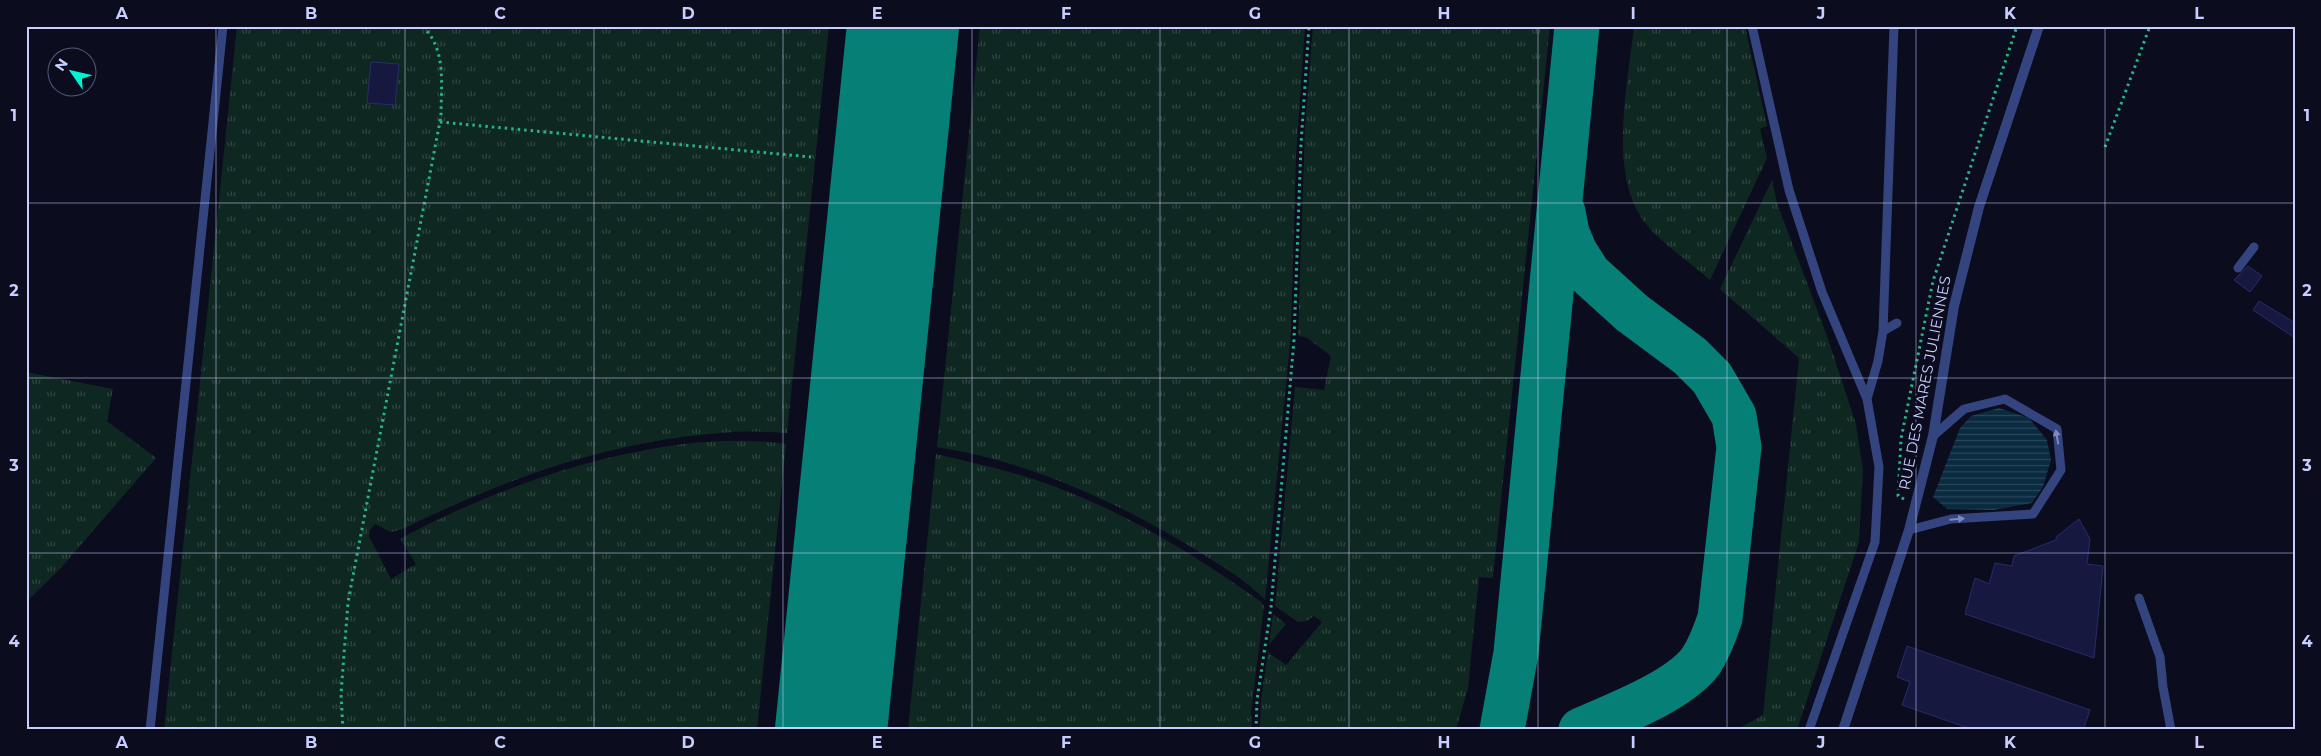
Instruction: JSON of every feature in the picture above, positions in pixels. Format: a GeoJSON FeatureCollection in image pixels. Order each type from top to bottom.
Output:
{"type":"FeatureCollection","features":[{"type":"Feature","properties":{"kind":"street","name":"RUE DES MARES JULIENNES"},"geometry":{"type":"LineString","coordinates":[[1843,730],[1917,502],[1932,436],[1954,306],[1979,207],[2039,26]]}},
{"type":"Feature","properties":{"kind":"lane"},"geometry":{"type":"LineString","coordinates":[[150,730],[223,26]]}},
{"type":"Feature","properties":{"kind":"lane"},"geometry":{"type":"LineString","coordinates":[[1752,26],[1789,190],[1822,292],[1866,399],[1879,466],[1875,542],[1809,730]]}},
{"type":"Feature","properties":{"kind":"lane"},"geometry":{"type":"LineString","coordinates":[[1866,399],[1878,361],[1883,331],[1894,26]]}},
{"type":"Feature","properties":{"kind":"lane"},"geometry":{"type":"LineString","coordinates":[[2238,268],[2254,247]]}},
{"type":"Feature","properties":{"kind":"lane"},"geometry":{"type":"LineString","coordinates":[[1883,331],[1896,323]]}},
{"type":"Feature","properties":{"kind":"lane"},"geometry":{"type":"LineString","coordinates":[[1909,530],[1951,519],[2033,514],[2061,470],[2057,429],[2005,398],[1964,409],[1932,436]]}},
{"type":"Feature","properties":{"kind":"lane"},"geometry":{"type":"LineString","coordinates":[[2139,598],[2160,657],[2163,687],[2171,730]]}},
{"type":"Feature","properties":{"kind":"path"},"geometry":{"type":"LineString","coordinates":[[343,730],[341,694],[348,602],[362,519],[390,389],[440,122],[440,58],[432,38],[422,26]]}},
{"type":"Feature","properties":{"kind":"path"},"geometry":{"type":"LineString","coordinates":[[1256,730],[1257,700],[1271,607],[1294,340],[1301,144],[1309,26]]}},
{"type":"Feature","properties":{"kind":"path"},"geometry":{"type":"LineString","coordinates":[[1917,502],[1898,496],[1901,439],[1933,281],[2017,26]]}},
{"type":"Feature","properties":{"kind":"path"},"geometry":{"type":"LineString","coordinates":[[2105,147],[2150,26]]}},
{"type":"Feature","properties":{"kind":"path"},"geometry":{"type":"LineString","coordinates":[[440,122],[811,157]]}},
{"type":"Feature","properties":{"kind":"green space"},"geometry":{"type":"Polygon","coordinates":[[[237,26],[829,26],[787,433],[740,432],[690,436],[605,452],[522,477],[442,510],[403,529],[391,532],[375,524],[369,531],[369,536],[391,579],[416,564],[400,539],[488,497],[537,479],[587,463],[639,451],[690,444],[739,441],[786,444],[757,730],[164,730],[237,26]]]}},
{"type":"Feature","properties":{"kind":"green space"},"geometry":{"type":"Polygon","coordinates":[[[980,26],[1305,26],[1296,156],[1291,333],[1265,600],[1244,581],[1228,570],[1173,536],[1109,502],[1042,474],[972,454],[937,447],[980,26]]]}},
{"type":"Feature","properties":{"kind":"green space"},"geometry":{"type":"Polygon","coordinates":[[[1313,26],[1550,26],[1493,578],[1479,577],[1468,688],[1456,730],[1260,730],[1261,699],[1268,652],[1286,665],[1322,622],[1314,616],[1307,621],[1298,622],[1275,606],[1295,387],[1324,390],[1331,356],[1306,337],[1298,336],[1305,128],[1313,26]]]}},
{"type":"Feature","properties":{"kind":"green space"},"geometry":{"type":"Polygon","coordinates":[[[1634,26],[1745,26],[1767,126],[1760,129],[1767,158],[1710,280],[1646,224],[1634,204],[1627,181],[1623,156],[1623,129],[1634,26]]]}},
{"type":"Feature","properties":{"kind":"green space"},"geometry":{"type":"Polygon","coordinates":[[[1772,180],[1777,203],[1828,339],[1856,424],[1863,470],[1859,542],[1797,730],[1736,730],[1763,715],[1799,358],[1720,289],[1772,180]]]}},
{"type":"Feature","properties":{"kind":"green space"},"geometry":{"type":"Polygon","coordinates":[[[26,372],[113,389],[107,421],[156,458],[60,569],[26,602],[26,372]]]}},
{"type":"Feature","properties":{"kind":"green space"},"geometry":{"type":"Polygon","coordinates":[[[936,454],[1027,477],[1098,504],[1181,549],[1260,601],[1264,606],[1251,713],[1252,730],[908,730],[936,454]]]}},
{"type":"Feature","properties":{"kind":"green space"},"geometry":{"type":"Polygon","coordinates":[[[1273,614],[1286,624],[1269,645],[1273,614]]]}},
{"type":"Feature","properties":{"kind":"water"},"geometry":{"type":"Polygon","coordinates":[[[1999,408],[2029,418],[2047,440],[2051,460],[2043,487],[2032,503],[1994,510],[1947,509],[1933,497],[1960,428],[1971,416],[1999,408]]]}},
{"type":"Feature","properties":{"kind":"building"},"geometry":{"type":"Polygon","coordinates":[[[371,62],[399,64],[395,105],[367,103],[371,62]]]}},
{"type":"Feature","properties":{"kind":"building"},"geometry":{"type":"Polygon","coordinates":[[[2248,266],[2262,276],[2250,292],[2234,280],[2248,266]]]}},
{"type":"Feature","properties":{"kind":"building"},"geometry":{"type":"Polygon","coordinates":[[[2259,301],[2295,323],[2295,338],[2253,310],[2259,301]]]}},
{"type":"Feature","properties":{"kind":"building"},"geometry":{"type":"Polygon","coordinates":[[[2079,519],[2090,539],[2087,564],[2103,566],[2094,658],[1965,614],[1975,578],[1989,584],[1995,563],[2012,566],[2014,556],[2056,540],[2056,537],[2079,519]]]}},
{"type":"Feature","properties":{"kind":"building"},"geometry":{"type":"Polygon","coordinates":[[[1907,646],[2090,710],[2083,730],[1974,730],[1902,705],[1910,682],[1897,677],[1907,646]]]}},
{"type":"Feature","properties":{"kind":"taxiway"},"geometry":{"type":"LineString","coordinates":[[1502,730],[1516,653],[1577,26]]}},
{"type":"Feature","properties":{"kind":"taxiway"},"geometry":{"type":"LineString","coordinates":[[1563,212],[1567,233],[1575,252],[1589,274],[1632,313],[1690,356],[1712,378],[1734,416],[1739,447],[1720,618],[1704,656],[1691,672],[1662,692],[1581,730]]}},
{"type":"Feature","properties":{"kind":"taxiway"},"geometry":{"type":"LineString","coordinates":[[845,593],[846,662],[854,713],[859,730]]}},
{"type":"Feature","properties":{"kind":"runway"},"geometry":{"type":"LineString","coordinates":[[831,730],[903,26]]}}]}
